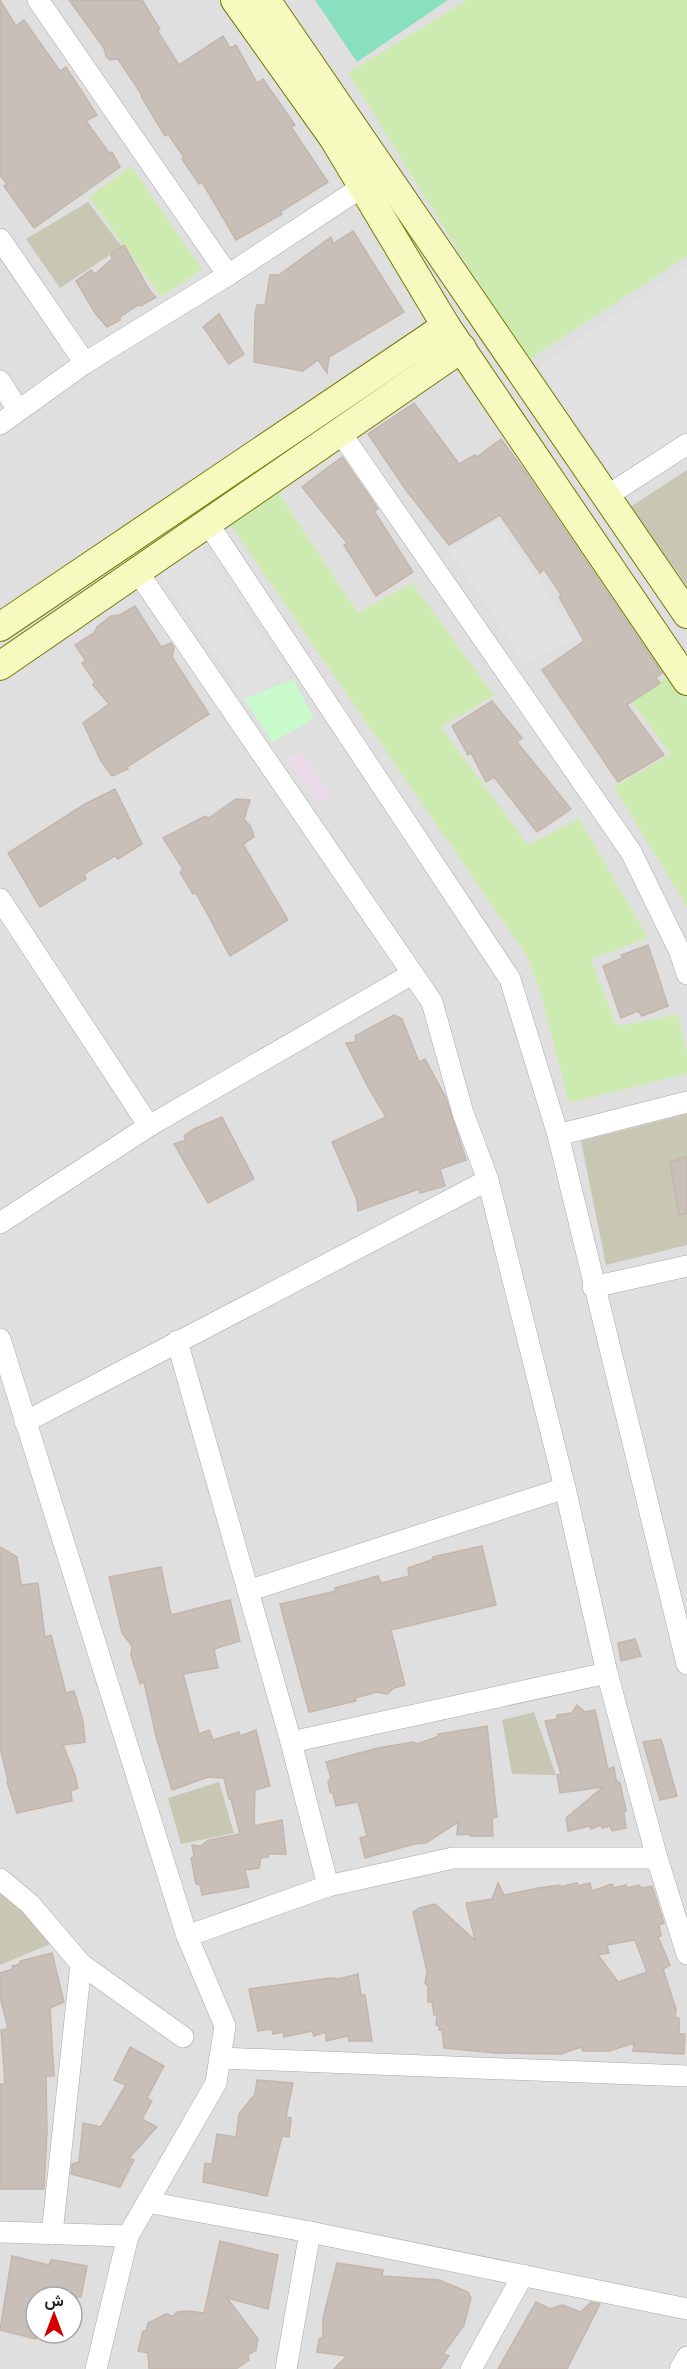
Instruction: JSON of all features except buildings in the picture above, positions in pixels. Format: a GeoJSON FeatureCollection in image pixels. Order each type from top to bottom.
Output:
{"type":"FeatureCollection","features":[{"type":"Feature","properties":{"kind":"street"},"geometry":{"type":"LineString","coordinates":[[38,0],[228,275]]}},
{"type":"Feature","properties":{"kind":"street"},"geometry":{"type":"LineString","coordinates":[[235,0],[334,139],[454,337],[687,681]]}},
{"type":"Feature","properties":{"kind":"street"},"geometry":{"type":"LineString","coordinates":[[266,0],[687,614]]}},
{"type":"Feature","properties":{"kind":"street"},"geometry":{"type":"LineString","coordinates":[[0,424],[85,363],[228,275],[362,187]]}},
{"type":"Feature","properties":{"kind":"street"},"geometry":{"type":"LineString","coordinates":[[0,239],[85,363]]}},
{"type":"Feature","properties":{"kind":"street"},"geometry":{"type":"LineString","coordinates":[[0,666],[340,432],[454,337]]}},
{"type":"Feature","properties":{"kind":"street"},"geometry":{"type":"LineString","coordinates":[[0,627],[454,337]]}},
{"type":"Feature","properties":{"kind":"street"},"geometry":{"type":"LineString","coordinates":[[0,381],[18,410]]}},
{"type":"Feature","properties":{"kind":"street"},"geometry":{"type":"LineString","coordinates":[[340,432],[631,852],[680,952],[687,974]]}},
{"type":"Feature","properties":{"kind":"street"},"geometry":{"type":"LineString","coordinates":[[607,496],[687,444]]}},
{"type":"Feature","properties":{"kind":"street"},"geometry":{"type":"LineString","coordinates":[[207,522],[510,979],[558,1136],[593,1287],[687,1664]]}},
{"type":"Feature","properties":{"kind":"street"},"geometry":{"type":"LineString","coordinates":[[137,571],[432,1002],[463,1113],[488,1180],[566,1488],[607,1673],[657,1858],[687,1954]]}},
{"type":"Feature","properties":{"kind":"street"},"geometry":{"type":"LineString","coordinates":[[0,899],[149,1126]]}},
{"type":"Feature","properties":{"kind":"street"},"geometry":{"type":"LineString","coordinates":[[0,1223],[149,1126],[412,974]]}},
{"type":"Feature","properties":{"kind":"street"},"geometry":{"type":"LineString","coordinates":[[558,1136],[687,1102]]}},
{"type":"Feature","properties":{"kind":"street"},"geometry":{"type":"LineString","coordinates":[[25,1422],[488,1180]]}},
{"type":"Feature","properties":{"kind":"street"},"geometry":{"type":"LineString","coordinates":[[593,1287],[687,1266]]}},
{"type":"Feature","properties":{"kind":"street"},"geometry":{"type":"LineString","coordinates":[[0,1339],[187,1936],[225,2026],[216,2083],[128,2236],[96,2369]]}},
{"type":"Feature","properties":{"kind":"street"},"geometry":{"type":"LineString","coordinates":[[177,1341],[291,1742],[328,1886]]}},
{"type":"Feature","properties":{"kind":"street"},"geometry":{"type":"LineString","coordinates":[[248,1591],[566,1488]]}},
{"type":"Feature","properties":{"kind":"street"},"geometry":{"type":"LineString","coordinates":[[291,1742],[607,1673]]}},
{"type":"Feature","properties":{"kind":"street"},"geometry":{"type":"LineString","coordinates":[[187,1936],[328,1886],[453,1858],[657,1858]]}},
{"type":"Feature","properties":{"kind":"street"},"geometry":{"type":"LineString","coordinates":[[0,1880],[30,1904],[81,1964],[183,2037]]}},
{"type":"Feature","properties":{"kind":"street"},"geometry":{"type":"LineString","coordinates":[[52,2234],[81,1964]]}},
{"type":"Feature","properties":{"kind":"street"},"geometry":{"type":"LineString","coordinates":[[220,2058],[687,2076]]}},
{"type":"Feature","properties":{"kind":"street"},"geometry":{"type":"LineString","coordinates":[[147,2202],[310,2232],[687,2309]]}},
{"type":"Feature","properties":{"kind":"street"},"geometry":{"type":"LineString","coordinates":[[0,2232],[128,2236]]}},
{"type":"Feature","properties":{"kind":"street"},"geometry":{"type":"LineString","coordinates":[[286,2369],[310,2232]]}},
{"type":"Feature","properties":{"kind":"street"},"geometry":{"type":"LineString","coordinates":[[471,2369],[523,2275]]}},
{"type":"Feature","properties":{"kind":"street"},"geometry":{"type":"LineString","coordinates":[[680,2369],[687,2357]]}},
{"type":"Feature","properties":{"kind":"shaded area"},"geometry":{"type":"Polygon","coordinates":[[[0,0],[687,0],[687,2369],[0,2369],[0,0]]]}},
{"type":"Feature","properties":{"kind":"shaded area"},"geometry":{"type":"Polygon","coordinates":[[[88,202],[122,247],[60,288],[26,239],[88,202]]]}},
{"type":"Feature","properties":{"kind":"shaded area"},"geometry":{"type":"Polygon","coordinates":[[[687,265],[687,432],[616,479],[538,367],[687,265]]]}},
{"type":"Feature","properties":{"kind":"shaded area"},"geometry":{"type":"Polygon","coordinates":[[[687,470],[687,586],[630,507],[687,470]]]}},
{"type":"Feature","properties":{"kind":"shaded area"},"geometry":{"type":"Polygon","coordinates":[[[497,521],[579,638],[525,665],[449,549],[497,521]]]}},
{"type":"Feature","properties":{"kind":"shaded area"},"geometry":{"type":"Polygon","coordinates":[[[194,538],[290,676],[244,699],[155,566],[194,538]]]}},
{"type":"Feature","properties":{"kind":"shaded area"},"geometry":{"type":"Polygon","coordinates":[[[301,751],[332,796],[318,804],[286,759],[301,751]]]}},
{"type":"Feature","properties":{"kind":"shaded area"},"geometry":{"type":"Polygon","coordinates":[[[687,1114],[687,1245],[606,1265],[581,1141],[687,1114]]]}},
{"type":"Feature","properties":{"kind":"shaded area"},"geometry":{"type":"Polygon","coordinates":[[[534,1712],[556,1775],[512,1774],[502,1720],[534,1712]]]}},
{"type":"Feature","properties":{"kind":"shaded area"},"geometry":{"type":"Polygon","coordinates":[[[219,1782],[234,1833],[181,1844],[168,1798],[219,1782]]]}},
{"type":"Feature","properties":{"kind":"shaded area"},"geometry":{"type":"Polygon","coordinates":[[[0,1881],[55,1942],[0,1965],[0,1881]]]}},
{"type":"Feature","properties":{"kind":"green space"},"geometry":{"type":"Polygon","coordinates":[[[315,0],[448,0],[357,62],[315,0]]]}},
{"type":"Feature","properties":{"kind":"green space"},"geometry":{"type":"Polygon","coordinates":[[[467,0],[687,0],[687,256],[527,361],[348,73],[467,0]]]}},
{"type":"Feature","properties":{"kind":"green space"},"geometry":{"type":"Polygon","coordinates":[[[131,166],[202,269],[161,297],[89,197],[131,166]]]}},
{"type":"Feature","properties":{"kind":"green space"},"geometry":{"type":"Polygon","coordinates":[[[274,486],[358,613],[412,583],[494,695],[441,727],[528,845],[579,818],[648,938],[591,959],[616,1025],[678,1014],[687,1054],[687,1074],[569,1103],[540,991],[527,956],[227,520],[274,486]]]}},
{"type":"Feature","properties":{"kind":"green space"},"geometry":{"type":"Polygon","coordinates":[[[672,673],[687,699],[687,907],[614,787],[671,754],[632,702],[672,673]]]}},
{"type":"Feature","properties":{"kind":"green space"},"geometry":{"type":"Polygon","coordinates":[[[293,679],[314,719],[273,742],[244,699],[293,679]]]}}]}
